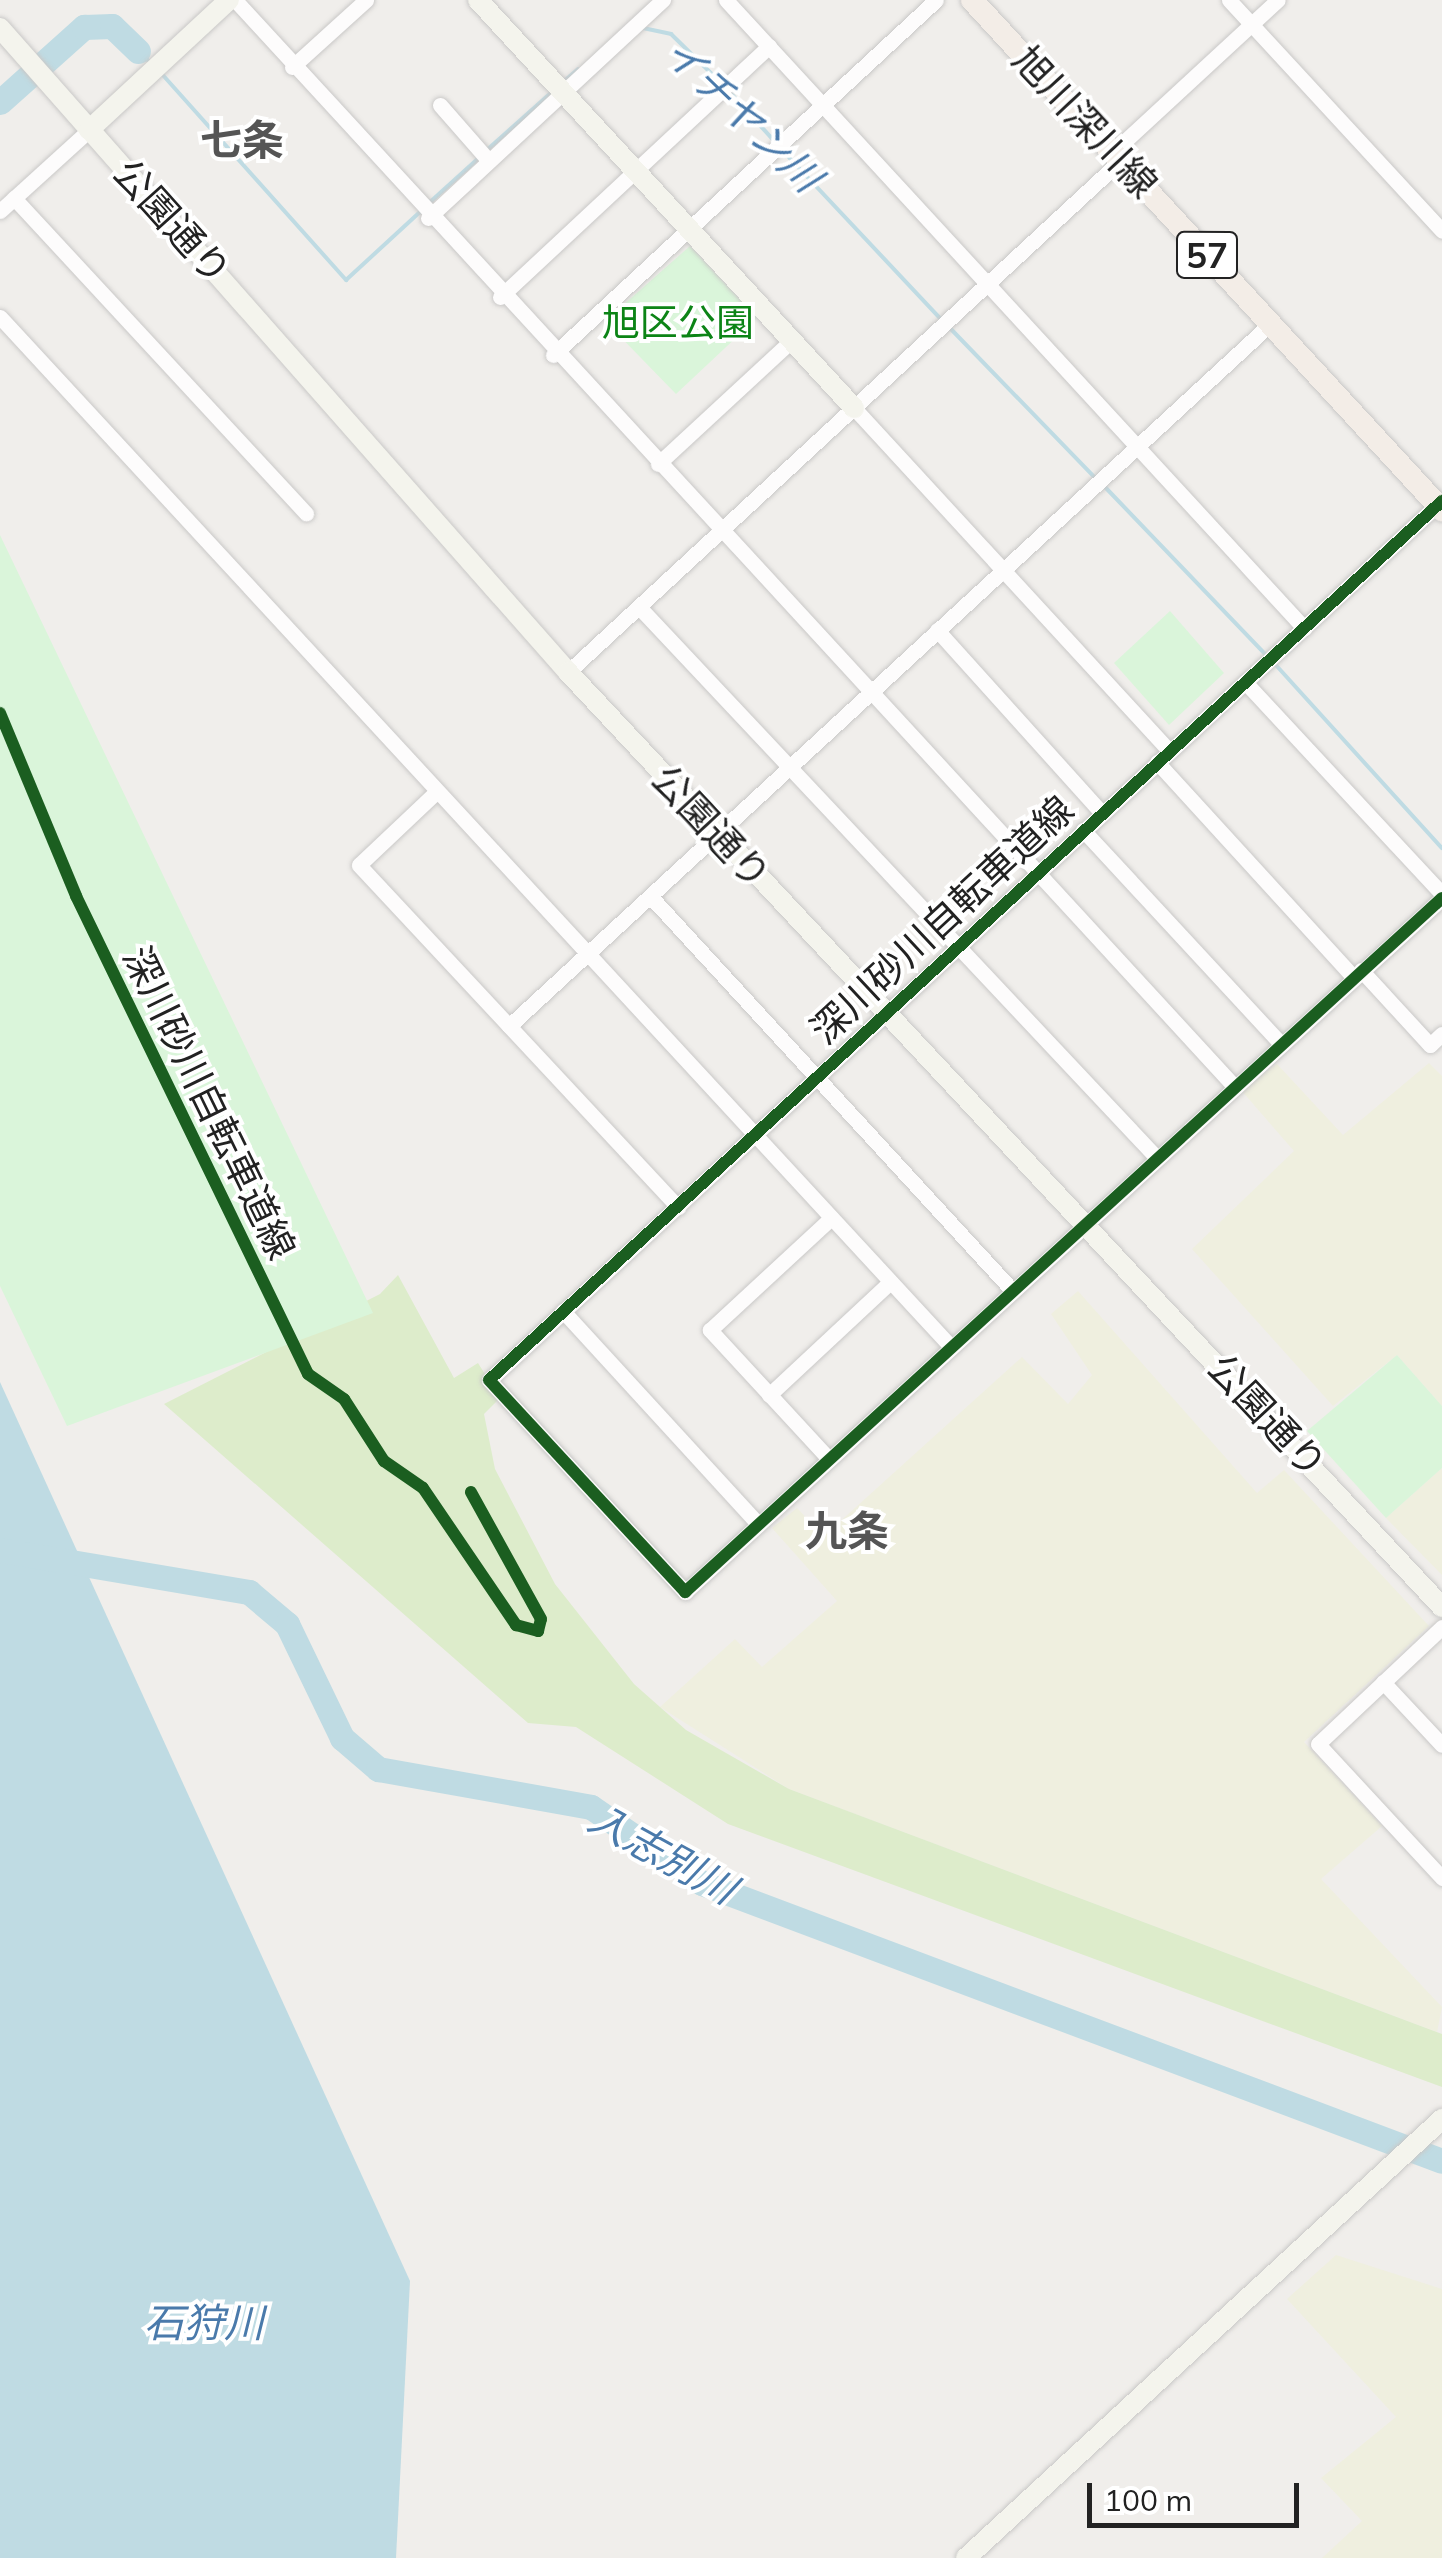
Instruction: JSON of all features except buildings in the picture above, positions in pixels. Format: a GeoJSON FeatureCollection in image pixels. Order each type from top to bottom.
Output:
{"type":"FeatureCollection","features":[{"type":"Feature","properties":{"kind":"main road","name":"旭川深川線"},"geometry":{"type":"LineString","coordinates":[[972,0],[1440,505]]}},
{"type":"Feature","properties":{"kind":"street"},"geometry":{"type":"LineString","coordinates":[[0,211],[232,0],[553,355],[1234,1086]]}},
{"type":"Feature","properties":{"kind":"street"},"geometry":{"type":"LineString","coordinates":[[292,67],[366,0]]}},
{"type":"Feature","properties":{"kind":"street"},"geometry":{"type":"LineString","coordinates":[[478,0],[1004,568],[1163,757],[1357,974],[1430,1045],[1442,1034]]}},
{"type":"Feature","properties":{"kind":"street"},"geometry":{"type":"LineString","coordinates":[[428,218],[663,0]]}},
{"type":"Feature","properties":{"kind":"street"},"geometry":{"type":"LineString","coordinates":[[726,0],[1304,628]]}},
{"type":"Feature","properties":{"kind":"street"},"geometry":{"type":"LineString","coordinates":[[553,355],[936,0]]}},
{"type":"Feature","properties":{"kind":"street"},"geometry":{"type":"LineString","coordinates":[[1229,0],[1442,232]]}},
{"type":"Feature","properties":{"kind":"street"},"geometry":{"type":"LineString","coordinates":[[568,672],[989,285],[1278,0]]}},
{"type":"Feature","properties":{"kind":"street","name":"公園通り"},"geometry":{"type":"LineString","coordinates":[[0,28],[568,672],[886,1014],[1086,1221],[1442,1607]]}},
{"type":"Feature","properties":{"kind":"street"},"geometry":{"type":"LineString","coordinates":[[500,297],[769,46]]}},
{"type":"Feature","properties":{"kind":"street"},"geometry":{"type":"LineString","coordinates":[[440,105],[489,161]]}},
{"type":"Feature","properties":{"kind":"street"},"geometry":{"type":"LineString","coordinates":[[14,198],[306,513]]}},
{"type":"Feature","properties":{"kind":"street"},"geometry":{"type":"LineString","coordinates":[[0,317],[434,794],[951,1347]]}},
{"type":"Feature","properties":{"kind":"street"},"geometry":{"type":"LineString","coordinates":[[508,1026],[1270,323]]}},
{"type":"Feature","properties":{"kind":"street"},"geometry":{"type":"LineString","coordinates":[[658,464],[791,341]]}},
{"type":"Feature","properties":{"kind":"street","name":"深川砂川自転車道線"},"geometry":{"type":"LineString","coordinates":[[758,1524],[685,1592],[489,1380],[1440,505]]}},
{"type":"Feature","properties":{"kind":"street"},"geometry":{"type":"LineString","coordinates":[[638,607],[1156,1157]]}},
{"type":"Feature","properties":{"kind":"street"},"geometry":{"type":"LineString","coordinates":[[937,630],[1102,812]]}},
{"type":"Feature","properties":{"kind":"street"},"geometry":{"type":"LineString","coordinates":[[563,1311],[758,1524],[1442,896],[1245,682]]}},
{"type":"Feature","properties":{"kind":"street"},"geometry":{"type":"LineString","coordinates":[[434,794],[359,864],[678,1207]]}},
{"type":"Feature","properties":{"kind":"street"},"geometry":{"type":"LineString","coordinates":[[1083,830],[1280,1044]]}},
{"type":"Feature","properties":{"kind":"street"},"geometry":{"type":"LineString","coordinates":[[651,897],[1012,1290]]}},
{"type":"Feature","properties":{"kind":"street"},"geometry":{"type":"LineString","coordinates":[[829,1459],[710,1330],[831,1218]]}},
{"type":"Feature","properties":{"kind":"street"},"geometry":{"type":"LineString","coordinates":[[769,1395],[890,1282]]}},
{"type":"Feature","properties":{"kind":"street"},"geometry":{"type":"LineString","coordinates":[[1442,1628],[1318,1744],[1442,1878]]}},
{"type":"Feature","properties":{"kind":"street"},"geometry":{"type":"LineString","coordinates":[[1383,1682],[1442,1745]]}},
{"type":"Feature","properties":{"kind":"street"},"geometry":{"type":"LineString","coordinates":[[966,2558],[1442,2118]]}},
{"type":"Feature","properties":{"kind":"green space","name":"旭区公園"},"geometry":{"type":"Polygon","coordinates":[[[690,246],[757,318],[676,394],[605,321],[690,246]]]}},
{"type":"Feature","properties":{"kind":"green space"},"geometry":{"type":"Polygon","coordinates":[[[0,535],[373,1313],[67,1426],[0,1286],[0,535]]]}},
{"type":"Feature","properties":{"kind":"green space"},"geometry":{"type":"Polygon","coordinates":[[[1170,611],[1224,673],[1169,725],[1114,663],[1170,611]]]}},
{"type":"Feature","properties":{"kind":"green space"},"geometry":{"type":"Polygon","coordinates":[[[1429,1063],[1442,1076],[1442,1406],[1397,1355],[1333,1406],[1192,1249],[1294,1151],[1241,1090],[1277,1064],[1343,1135],[1429,1063]]]}},
{"type":"Feature","properties":{"kind":"green space"},"geometry":{"type":"Polygon","coordinates":[[[398,1275],[454,1378],[478,1363],[500,1398],[484,1414],[495,1469],[555,1584],[634,1684],[686,1730],[789,1789],[1442,2034],[1442,2087],[728,1824],[576,1727],[528,1723],[164,1404],[380,1294],[398,1275]]]}},
{"type":"Feature","properties":{"kind":"green space"},"geometry":{"type":"Polygon","coordinates":[[[1078,1291],[1257,1493],[1284,1470],[1429,1626],[1304,1742],[1382,1826],[1321,1879],[1442,2007],[1437,2032],[789,1789],[660,1707],[735,1639],[762,1667],[837,1601],[772,1528],[797,1508],[824,1536],[1022,1357],[1068,1404],[1092,1375],[1051,1314],[1078,1291]]]}},
{"type":"Feature","properties":{"kind":"green space"},"geometry":{"type":"Polygon","coordinates":[[[1397,1355],[1442,1406],[1442,1468],[1386,1518],[1307,1431],[1397,1355]]]}},
{"type":"Feature","properties":{"kind":"green space"},"geometry":{"type":"Polygon","coordinates":[[[1442,1468],[1442,1575],[1386,1518],[1442,1468]]]}},
{"type":"Feature","properties":{"kind":"green space"},"geometry":{"type":"Polygon","coordinates":[[[1336,2255],[1442,2289],[1442,2558],[1322,2558],[1362,2521],[1321,2478],[1396,2417],[1287,2299],[1336,2255]]]}},
{"type":"Feature","properties":{"kind":"water","name":"石狩川"},"geometry":{"type":"Polygon","coordinates":[[[0,1382],[410,2281],[396,2558],[0,2558],[0,1382]]]}},
{"type":"Feature","properties":{"kind":"waterway","name":"イチヤン川"},"geometry":{"type":"LineString","coordinates":[[0,102],[84,27],[112,26],[138,51]]}},
{"type":"Feature","properties":{"kind":"waterway","name":"イチヤン川"},"geometry":{"type":"LineString","coordinates":[[643,28],[671,34],[722,84]]}},
{"type":"Feature","properties":{"kind":"waterway","name":"イチヤン川"},"geometry":{"type":"LineString","coordinates":[[138,51],[151,63]]}},
{"type":"Feature","properties":{"kind":"waterway","name":"イチヤン川"},"geometry":{"type":"LineString","coordinates":[[562,83],[578,69]]}},
{"type":"Feature","properties":{"kind":"waterway","name":"イチヤン川"},"geometry":{"type":"LineString","coordinates":[[161,73],[346,280],[422,210]]}},
{"type":"Feature","properties":{"kind":"waterway","name":"イチヤン川"},"geometry":{"type":"LineString","coordinates":[[729,91],[776,143]]}},
{"type":"Feature","properties":{"kind":"waterway","name":"イチヤン川"},"geometry":{"type":"LineString","coordinates":[[488,149],[552,92]]}},
{"type":"Feature","properties":{"kind":"waterway","name":"イチヤン川"},"geometry":{"type":"LineString","coordinates":[[782,150],[940,318]]}},
{"type":"Feature","properties":{"kind":"waterway","name":"イチヤン川"},"geometry":{"type":"LineString","coordinates":[[429,203],[481,156]]}},
{"type":"Feature","properties":{"kind":"waterway","name":"イチヤン川"},"geometry":{"type":"LineString","coordinates":[[947,325],[1097,480]]}},
{"type":"Feature","properties":{"kind":"waterway"},"geometry":{"type":"LineString","coordinates":[[1104,486],[1267,656]]}},
{"type":"Feature","properties":{"kind":"waterway","name":"イチヤン川"},"geometry":{"type":"LineString","coordinates":[[1274,663],[1442,848]]}},
{"type":"Feature","properties":{"kind":"waterway","name":"入志別川"},"geometry":{"type":"LineString","coordinates":[[0,1550],[249,1592],[287,1624],[342,1738],[378,1769],[591,1807],[702,1883],[1442,2161]]}},
{"type":"Feature","properties":{"kind":"cycle path"},"geometry":{"type":"LineString","coordinates":[[1442,501],[489,1380],[685,1592],[1442,898]]}},
{"type":"Feature","properties":{"kind":"cycle path"},"geometry":{"type":"LineString","coordinates":[[0,713],[76,896],[308,1374],[344,1399],[384,1461],[423,1488],[516,1625],[538,1631],[541,1619],[471,1492]]}},
{"type":"Feature","properties":{"kind":"district","name":"七条"},"geometry":{"type":"Point","coordinates":[242,140]}},
{"type":"Feature","properties":{"kind":"district","name":"九条"},"geometry":{"type":"Point","coordinates":[847,1531]}}]}
